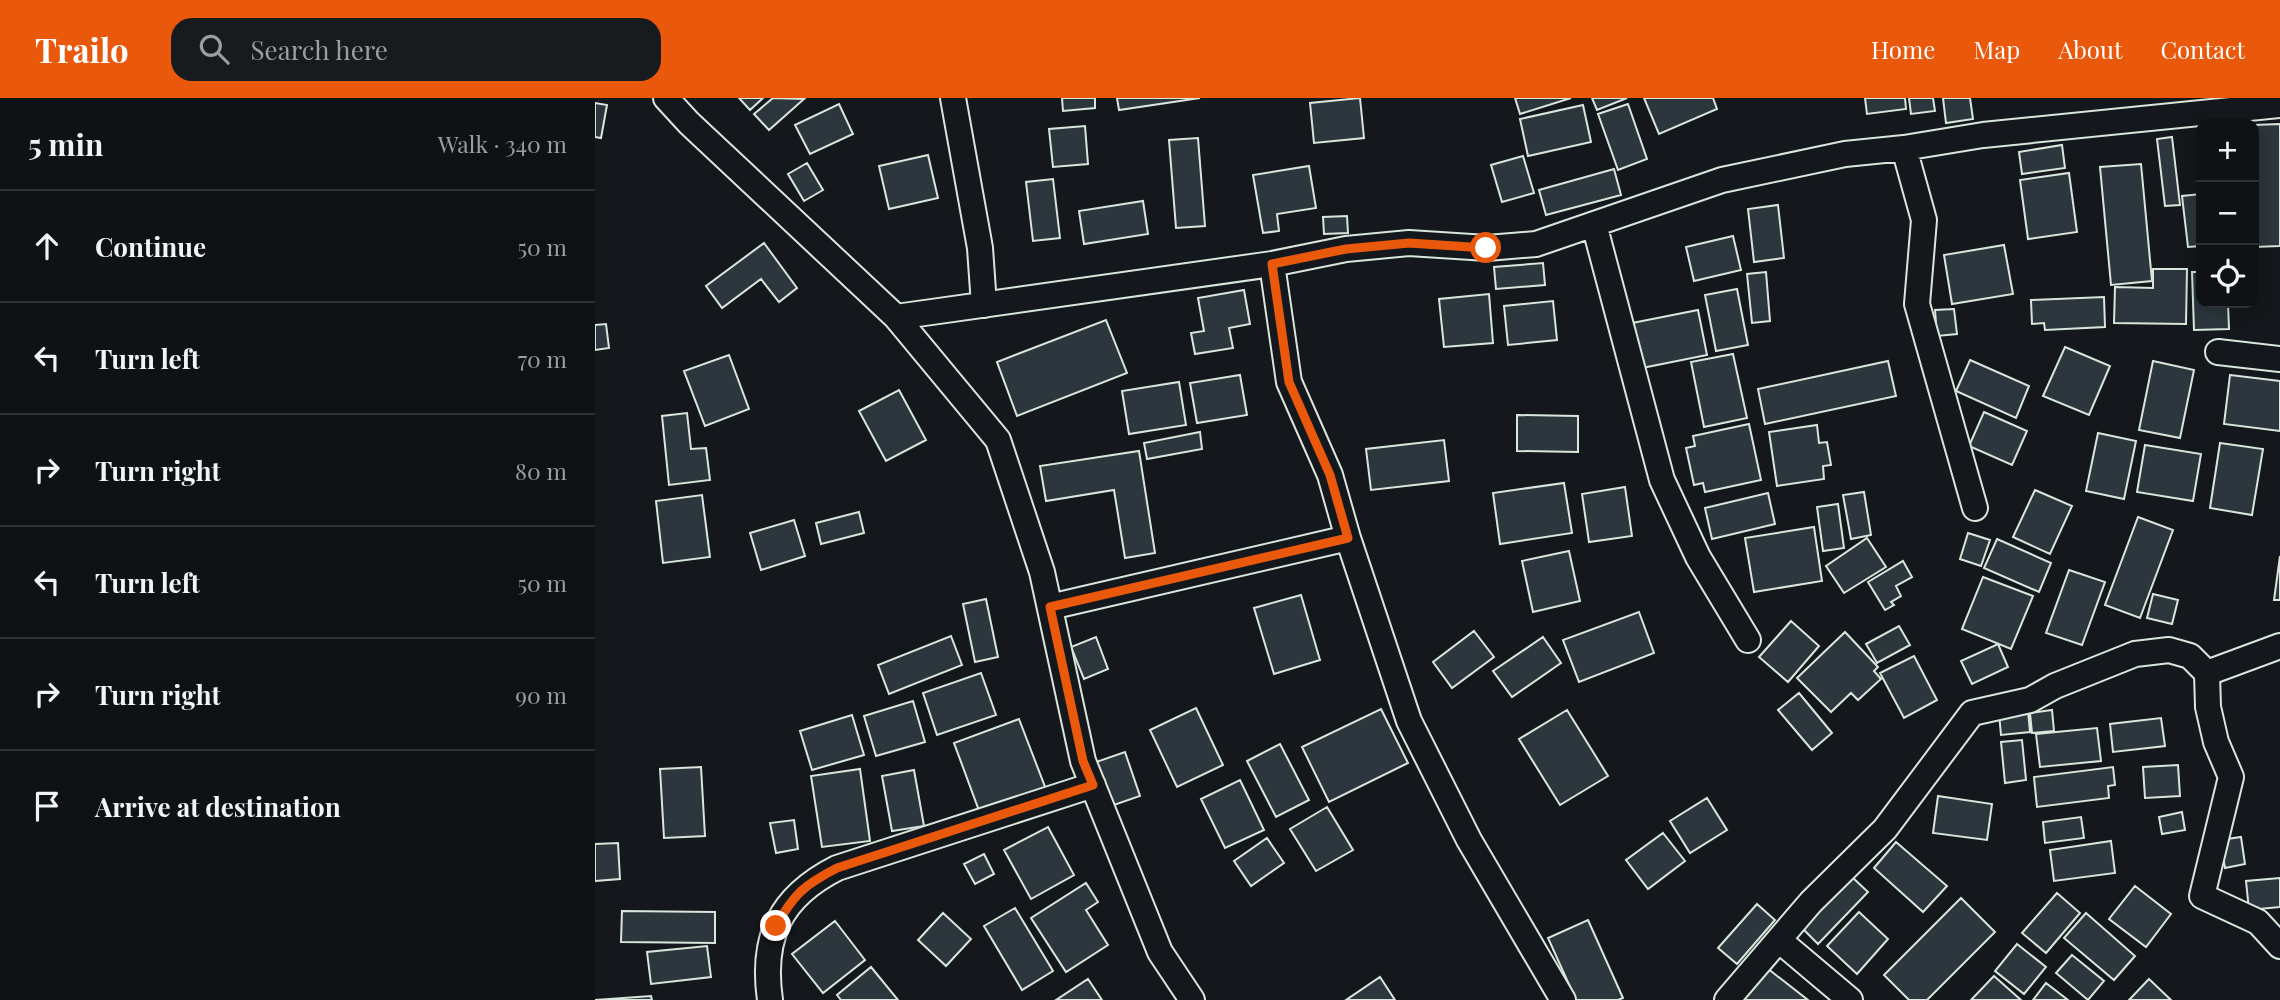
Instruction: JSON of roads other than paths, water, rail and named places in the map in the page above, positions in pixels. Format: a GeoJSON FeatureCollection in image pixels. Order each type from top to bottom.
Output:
{"type":"FeatureCollection","features":[{"type":"Feature","properties":{"kind":"street"},"geometry":{"type":"LineString","coordinates":[[666,98],[689,123],[896,317],[998,440],[1042,572],[1083,761],[1160,952],[1192,1000]]}},
{"type":"Feature","properties":{"kind":"street"},"geometry":{"type":"LineString","coordinates":[[953,98],[980,248],[984,305]]}},
{"type":"Feature","properties":{"kind":"street"},"geometry":{"type":"LineString","coordinates":[[896,317],[1272,264],[1346,249],[1409,243],[1486,248],[1536,244],[1722,180],[1845,155],[1983,135],[2280,105]]}},
{"type":"Feature","properties":{"kind":"street"},"geometry":{"type":"LineString","coordinates":[[1904,148],[1924,220],[1917,304],[1975,508]]}},
{"type":"Feature","properties":{"kind":"street"},"geometry":{"type":"LineString","coordinates":[[1594,224],[1662,480],[1698,557],[1748,640]]}},
{"type":"Feature","properties":{"kind":"street"},"geometry":{"type":"LineString","coordinates":[[1272,264],[1289,382],[1330,475],[1348,538],[1409,721],[1469,840],[1563,1000]]}},
{"type":"Feature","properties":{"kind":"street"},"geometry":{"type":"LineString","coordinates":[[2218,352],[2280,359]]}},
{"type":"Feature","properties":{"kind":"street"},"geometry":{"type":"LineString","coordinates":[[1050,607],[1348,538]]}},
{"type":"Feature","properties":{"kind":"street"},"geometry":{"type":"LineString","coordinates":[[2207,673],[2280,646]]}},
{"type":"Feature","properties":{"kind":"street"},"geometry":{"type":"LineString","coordinates":[[1727,1000],[1811,902],[1885,829],[1972,713],[2030,700],[2055,686],[2135,654],[2169,650],[2190,656],[2207,673],[2208,707],[2216,742],[2231,778],[2201,896],[2257,922],[2280,946]]}},
{"type":"Feature","properties":{"kind":"street"},"geometry":{"type":"LineString","coordinates":[[770,1000],[769,954],[776,926],[790,901],[814,880],[837,868],[1093,785]]}},
{"type":"Feature","properties":{"kind":"street"},"geometry":{"type":"LineString","coordinates":[[1780,941],[1850,1000]]}}]}
